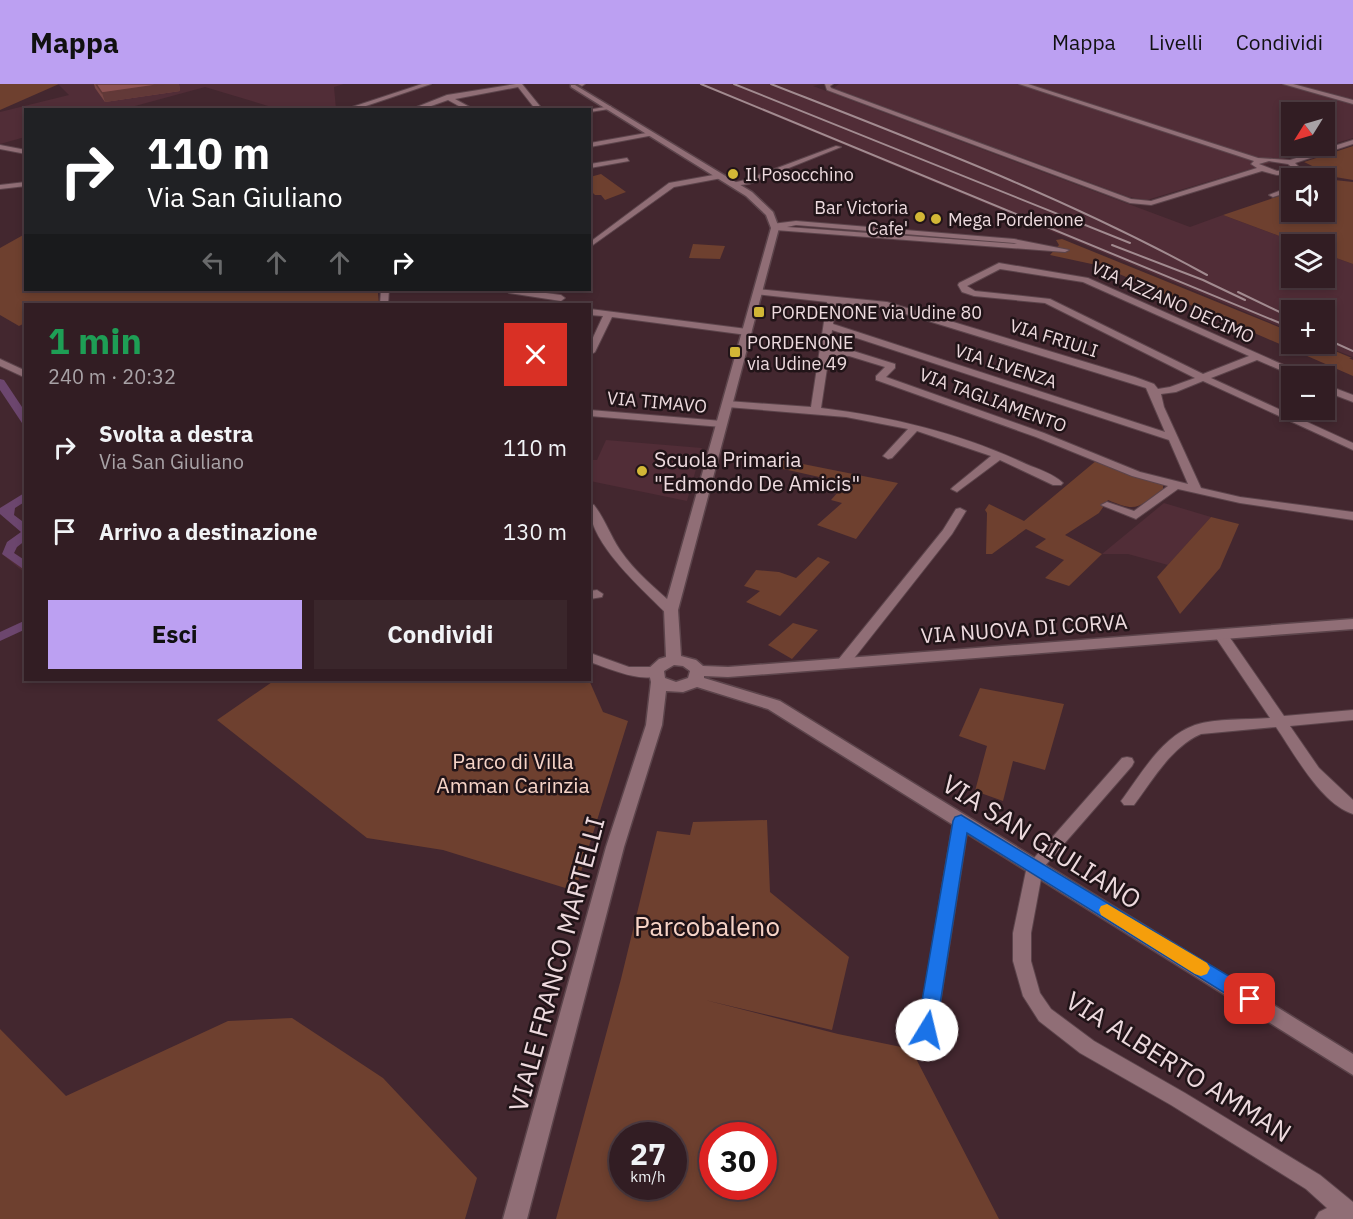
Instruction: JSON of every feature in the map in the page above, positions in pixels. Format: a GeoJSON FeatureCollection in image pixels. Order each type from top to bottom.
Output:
{"type":"FeatureCollection","features":[{"type":"Feature","properties":{"kind":"main road"},"geometry":{"type":"LineString","coordinates":[[578,85],[760,202],[769,212],[775,227],[671,610],[674,660]]}},
{"type":"Feature","properties":{"kind":"main road","name":"VIA NUOVA DI CORVA"},"geometry":{"type":"LineString","coordinates":[[697,676],[1353,624]]}},
{"type":"Feature","properties":{"kind":"main road"},"geometry":{"type":"LineString","coordinates":[[674,660],[688,662],[697,676],[686,687],[675,688],[657,677],[661,664],[674,660]]}},
{"type":"Feature","properties":{"kind":"main road","name":"VIA SAN GIULIANO"},"geometry":{"type":"LineString","coordinates":[[697,676],[774,705],[1353,1065]]}},
{"type":"Feature","properties":{"kind":"main road","name":"VIALE FRANCO MARTELLI"},"geometry":{"type":"LineString","coordinates":[[654,725],[657,677]]}},
{"type":"Feature","properties":{"kind":"main road","name":"VIALE FRANCO MARTELLI"},"geometry":{"type":"LineString","coordinates":[[515,1219],[615,848],[654,725],[675,688]]}},
{"type":"Feature","properties":{"kind":"street"},"geometry":{"type":"LineString","coordinates":[[418,108],[448,98],[520,84],[538,108]]}},
{"type":"Feature","properties":{"kind":"street"},"geometry":{"type":"LineString","coordinates":[[830,84],[827,86],[829,88],[1130,201],[1151,203],[1262,169]]}},
{"type":"Feature","properties":{"kind":"street"},"geometry":{"type":"LineString","coordinates":[[1022,84],[1258,160],[1290,162],[1353,142]]}},
{"type":"Feature","properties":{"kind":"street"},"geometry":{"type":"LineString","coordinates":[[1286,84],[1353,101]]}},
{"type":"Feature","properties":{"kind":"street"},"geometry":{"type":"LineString","coordinates":[[1296,84],[1353,101]]}},
{"type":"Feature","properties":{"kind":"street"},"geometry":{"type":"LineString","coordinates":[[353,108],[426,86]]}},
{"type":"Feature","properties":{"kind":"street"},"geometry":{"type":"LineString","coordinates":[[440,93],[468,108]]}},
{"type":"Feature","properties":{"kind":"street"},"geometry":{"type":"LineString","coordinates":[[591,110],[609,107]]}},
{"type":"Feature","properties":{"kind":"street"},"geometry":{"type":"LineString","coordinates":[[591,145],[652,134]]}},
{"type":"Feature","properties":{"kind":"street"},"geometry":{"type":"LineString","coordinates":[[0,147],[24,152]]}},
{"type":"Feature","properties":{"kind":"street"},"geometry":{"type":"LineString","coordinates":[[732,184],[746,182],[838,147]]}},
{"type":"Feature","properties":{"kind":"street"},"geometry":{"type":"LineString","coordinates":[[591,166],[627,160]]}},
{"type":"Feature","properties":{"kind":"street"},"geometry":{"type":"LineString","coordinates":[[1258,160],[1255,164],[1262,169],[1281,173]]}},
{"type":"Feature","properties":{"kind":"street"},"geometry":{"type":"LineString","coordinates":[[1290,162],[1298,168]]}},
{"type":"Feature","properties":{"kind":"street"},"geometry":{"type":"LineString","coordinates":[[591,244],[672,185],[719,176]]}},
{"type":"Feature","properties":{"kind":"street"},"geometry":{"type":"LineString","coordinates":[[0,187],[24,184]]}},
{"type":"Feature","properties":{"kind":"street"},"geometry":{"type":"LineString","coordinates":[[1273,195],[1281,192]]}},
{"type":"Feature","properties":{"kind":"street"},"geometry":{"type":"LineString","coordinates":[[769,212],[807,228]]}},
{"type":"Feature","properties":{"kind":"street"},"geometry":{"type":"LineString","coordinates":[[775,227],[788,224],[807,228],[1041,244],[1065,250],[974,240]]}},
{"type":"Feature","properties":{"kind":"street"},"geometry":{"type":"LineString","coordinates":[[772,241],[807,228]]}},
{"type":"Feature","properties":{"kind":"street","name":"VIA AZZANO DECIMO"},"geometry":{"type":"LineString","coordinates":[[1202,378],[1047,301],[974,293],[963,288],[962,284],[994,267],[1038,271],[1085,280],[1281,368]]}},
{"type":"Feature","properties":{"kind":"street"},"geometry":{"type":"LineString","coordinates":[[517,291],[562,297]]}},
{"type":"Feature","properties":{"kind":"street","name":"VIA FRIULI"},"geometry":{"type":"LineString","coordinates":[[758,292],[899,308],[1132,379],[1150,386],[1155,392]]}},
{"type":"Feature","properties":{"kind":"street"},"geometry":{"type":"LineString","coordinates":[[816,410],[832,300]]}},
{"type":"Feature","properties":{"kind":"street"},"geometry":{"type":"LineString","coordinates":[[591,312],[747,332]]}},
{"type":"Feature","properties":{"kind":"street"},"geometry":{"type":"LineString","coordinates":[[591,350],[609,314]]}},
{"type":"Feature","properties":{"kind":"street","name":"VIA LIVENZA"},"geometry":{"type":"LineString","coordinates":[[830,326],[1172,438]]}},
{"type":"Feature","properties":{"kind":"street","name":"VIA TAGLIAMENTO"},"geometry":{"type":"LineString","coordinates":[[825,352],[850,353],[892,366]]}},
{"type":"Feature","properties":{"kind":"street"},"geometry":{"type":"LineString","coordinates":[[892,366],[913,352]]}},
{"type":"Feature","properties":{"kind":"street"},"geometry":{"type":"LineString","coordinates":[[1196,490],[1172,438],[1155,392],[1172,390],[1256,357]]}},
{"type":"Feature","properties":{"kind":"street"},"geometry":{"type":"LineString","coordinates":[[0,362],[24,374]]}},
{"type":"Feature","properties":{"kind":"street","name":"VIA TAGLIAMENTO"},"geometry":{"type":"LineString","coordinates":[[892,366],[879,378],[1040,435],[1136,474],[1240,500],[1353,516]]}},
{"type":"Feature","properties":{"kind":"street"},"geometry":{"type":"LineString","coordinates":[[1202,378],[1353,447]]}},
{"type":"Feature","properties":{"kind":"street"},"geometry":{"type":"LineString","coordinates":[[1335,392],[1353,399]]}},
{"type":"Feature","properties":{"kind":"street"},"geometry":{"type":"LineString","coordinates":[[727,404],[816,410],[915,427],[962,441],[1058,483]]}},
{"type":"Feature","properties":{"kind":"street","name":"VIA TIMAVO"},"geometry":{"type":"LineString","coordinates":[[591,413],[722,424]]}},
{"type":"Feature","properties":{"kind":"street"},"geometry":{"type":"LineString","coordinates":[[888,456],[915,427]]}},
{"type":"Feature","properties":{"kind":"street"},"geometry":{"type":"LineString","coordinates":[[957,489],[998,456]]}},
{"type":"Feature","properties":{"kind":"street"},"geometry":{"type":"LineString","coordinates":[[1107,505],[1136,515],[1176,485]]}},
{"type":"Feature","properties":{"kind":"street"},"geometry":{"type":"LineString","coordinates":[[591,508],[610,544],[641,582],[671,610]]}},
{"type":"Feature","properties":{"kind":"street"},"geometry":{"type":"LineString","coordinates":[[843,663],[948,531],[960,511]]}},
{"type":"Feature","properties":{"kind":"street"},"geometry":{"type":"LineString","coordinates":[[1221,635],[1314,772],[1335,794],[1353,808]]}},
{"type":"Feature","properties":{"kind":"street"},"geometry":{"type":"LineString","coordinates":[[591,657],[657,677]]}},
{"type":"Feature","properties":{"kind":"street"},"geometry":{"type":"LineString","coordinates":[[1129,801],[1176,743],[1187,733],[1199,729],[1353,715]]}},
{"type":"Feature","properties":{"kind":"street"},"geometry":{"type":"LineString","coordinates":[[1035,866],[1127,762]]}},
{"type":"Feature","properties":{"kind":"street"},"geometry":{"type":"LineString","coordinates":[[927,1030],[961,821]]}},
{"type":"Feature","properties":{"kind":"street","name":"VIA ALBERTO AMMAN"},"geometry":{"type":"LineString","coordinates":[[1035,866],[1022,933],[1022,961],[1032,996],[1045,1015],[1087,1047],[1178,1098],[1313,1182],[1351,1214]]}},
{"type":"Feature","properties":{"kind":"street","name":"VIA ALBERTO AMMAN"},"geometry":{"type":"LineString","coordinates":[[1326,1219],[1351,1214]]}},
{"type":"Feature","properties":{"kind":"shaded area"},"geometry":{"type":"Polygon","coordinates":[[[58,84],[344,84],[334,87],[336,108],[275,108],[205,87],[128,108],[24,108],[24,137],[0,144],[0,112],[69,95],[58,84]]]}},
{"type":"Feature","properties":{"kind":"shaded area"},"geometry":{"type":"Polygon","coordinates":[[[698,84],[822,84],[813,86],[1190,227],[1223,215],[1281,237],[1281,288],[1335,288],[1335,258],[1353,264],[1353,357],[1335,350],[1335,300],[1281,300],[1281,327],[698,84]]]}},
{"type":"Feature","properties":{"kind":"shaded area"},"geometry":{"type":"Polygon","coordinates":[[[839,84],[1353,84],[1353,138],[1335,143],[1335,102],[1281,102],[1281,156],[1293,156],[1147,200],[1129,197],[834,88],[839,84]]]}},
{"type":"Feature","properties":{"kind":"shaded area","name":"Scuola Primaria \"Edmondo De Amicis\""},"geometry":{"type":"Polygon","coordinates":[[[606,440],[702,448],[687,501],[591,481],[591,460],[597,460],[606,440]]]}},
{"type":"Feature","properties":{"kind":"shaded area"},"geometry":{"type":"Polygon","coordinates":[[[1164,503],[1211,517],[1168,565],[1128,554],[1102,554],[1164,503]]]}},
{"type":"Feature","properties":{"kind":"shaded area"},"geometry":{"type":"Polygon","coordinates":[[[19,537],[23,541],[13,549],[14,553],[24,561],[24,572],[3,555],[8,544],[19,537]]]}},
{"type":"Feature","properties":{"kind":"green space"},"geometry":{"type":"Polygon","coordinates":[[[0,84],[59,84],[0,110],[0,84]]]}},
{"type":"Feature","properties":{"kind":"green space"},"geometry":{"type":"Polygon","coordinates":[[[1353,146],[1353,180],[1335,177],[1335,168],[1316,168],[1304,162],[1322,156],[1335,156],[1335,152],[1353,146]]]}},
{"type":"Feature","properties":{"kind":"green space"},"geometry":{"type":"Polygon","coordinates":[[[601,174],[626,192],[605,200],[601,195],[595,195],[591,191],[591,177],[601,174]]]}},
{"type":"Feature","properties":{"kind":"green space"},"geometry":{"type":"Polygon","coordinates":[[[1335,180],[1353,182],[1353,264],[1335,258],[1335,234],[1281,234],[1281,237],[1223,215],[1281,195],[1281,222],[1335,222],[1335,180]]]}},
{"type":"Feature","properties":{"kind":"green space"},"geometry":{"type":"Polygon","coordinates":[[[24,235],[24,291],[365,291],[378,293],[379,303],[24,303],[24,324],[19,326],[0,315],[0,248],[24,235]]]}},
{"type":"Feature","properties":{"kind":"green space"},"geometry":{"type":"Polygon","coordinates":[[[1062,239],[1281,328],[1281,345],[1101,266],[1050,255],[1059,245],[1056,240],[1062,239]]]}},
{"type":"Feature","properties":{"kind":"green space"},"geometry":{"type":"Polygon","coordinates":[[[693,244],[725,246],[720,259],[689,258],[693,244]]]}},
{"type":"Feature","properties":{"kind":"green space"},"geometry":{"type":"Polygon","coordinates":[[[1335,351],[1352,358],[1349,358],[1353,360],[1353,376],[1335,368],[1335,366],[1303,354],[1335,354],[1335,351]]]}},
{"type":"Feature","properties":{"kind":"green space"},"geometry":{"type":"Polygon","coordinates":[[[783,460],[898,483],[856,539],[817,525],[842,503],[831,500],[846,483],[779,468],[783,460]]]}},
{"type":"Feature","properties":{"kind":"green space"},"geometry":{"type":"Polygon","coordinates":[[[1097,460],[1163,485],[1163,489],[1143,504],[1132,507],[1108,500],[1099,513],[1065,535],[1102,554],[1069,586],[1045,578],[1064,560],[1035,547],[1046,539],[1026,529],[992,554],[986,554],[987,513],[985,510],[989,504],[1024,521],[1097,460]]]}},
{"type":"Feature","properties":{"kind":"green space"},"geometry":{"type":"Polygon","coordinates":[[[1211,517],[1239,524],[1220,568],[1180,614],[1157,577],[1211,517]]]}},
{"type":"Feature","properties":{"kind":"green space"},"geometry":{"type":"Polygon","coordinates":[[[818,557],[830,562],[780,616],[746,602],[760,591],[744,586],[756,570],[779,572],[796,578],[818,557]]]}},
{"type":"Feature","properties":{"kind":"green space"},"geometry":{"type":"Polygon","coordinates":[[[793,623],[818,630],[792,659],[768,645],[793,623]]]}},
{"type":"Feature","properties":{"kind":"green space","name":"Parco di Villa Amman Carinzia"},"geometry":{"type":"Polygon","coordinates":[[[274,681],[589,681],[603,712],[628,721],[575,891],[443,850],[367,838],[217,720],[274,681]]]}},
{"type":"Feature","properties":{"kind":"green space"},"geometry":{"type":"Polygon","coordinates":[[[980,688],[1064,704],[1045,770],[1013,761],[1003,801],[975,791],[987,746],[959,736],[980,688]]]}},
{"type":"Feature","properties":{"kind":"green space","name":"Parcobaleno"},"geometry":{"type":"Polygon","coordinates":[[[767,820],[770,892],[849,957],[832,1030],[705,1000],[838,1034],[911,1049],[999,1219],[556,1219],[621,979],[657,831],[690,835],[693,822],[767,820]]]}},
{"type":"Feature","properties":{"kind":"green space"},"geometry":{"type":"Polygon","coordinates":[[[292,1018],[383,1078],[477,1178],[465,1219],[0,1219],[0,1029],[66,1096],[228,1021],[292,1018]]]}},
{"type":"Feature","properties":{"kind":"building"},"geometry":{"type":"Polygon","coordinates":[[[96,84],[165,84],[102,93],[96,84]]]}},
{"type":"Feature","properties":{"kind":"waterway"},"geometry":{"type":"LineString","coordinates":[[0,382],[24,418]]}},
{"type":"Feature","properties":{"kind":"waterway"},"geometry":{"type":"LineString","coordinates":[[9,507],[24,496]]}},
{"type":"Feature","properties":{"kind":"waterway"},"geometry":{"type":"LineString","coordinates":[[3,511],[9,507]]}},
{"type":"Feature","properties":{"kind":"waterway"},"geometry":{"type":"LineString","coordinates":[[9,507],[8,516],[24,528]]}},
{"type":"Feature","properties":{"kind":"waterway"},"geometry":{"type":"LineString","coordinates":[[24,535],[11,545],[8,554],[24,566]]}},
{"type":"Feature","properties":{"kind":"waterway"},"geometry":{"type":"LineString","coordinates":[[0,637],[24,625]]}},
{"type":"Feature","properties":{"kind":"railway"},"geometry":{"type":"LineString","coordinates":[[701,84],[1281,323]]}},
{"type":"Feature","properties":{"kind":"railway"},"geometry":{"type":"LineString","coordinates":[[734,84],[1130,243]]}},
{"type":"Feature","properties":{"kind":"railway"},"geometry":{"type":"LineString","coordinates":[[771,84],[1047,196],[1207,275]]}},
{"type":"Feature","properties":{"kind":"railway"},"geometry":{"type":"LineString","coordinates":[[1112,245],[1203,280],[1245,300]]}},
{"type":"Feature","properties":{"kind":"railway"},"geometry":{"type":"LineString","coordinates":[[1238,292],[1281,313]]}},
{"type":"Feature","properties":{"kind":"railway"},"geometry":{"type":"LineString","coordinates":[[1335,343],[1353,351]]}},
{"type":"Feature","properties":{"kind":"slow traffic"},"geometry":{"type":"LineString","coordinates":[[1107,910],[1201,968]]}},
{"type":"Feature","properties":{"kind":"place","name":"Il Posocchino"},"geometry":{"type":"Point","coordinates":[733,174]}},
{"type":"Feature","properties":{"kind":"place","name":"Bar Victoria Cafe'"},"geometry":{"type":"Point","coordinates":[920,217]}},
{"type":"Feature","properties":{"kind":"place","name":"Mega Pordenone"},"geometry":{"type":"Point","coordinates":[936,219]}},
{"type":"Feature","properties":{"kind":"place","name":"PORDENONE via Udine 80"},"geometry":{"type":"Point","coordinates":[759,312]}},
{"type":"Feature","properties":{"kind":"place","name":"PORDENONE via Udine 49"},"geometry":{"type":"Point","coordinates":[735,352]}},
{"type":"Feature","properties":{"kind":"place","name":"Scuola Primaria \"Edmondo De Amicis\""},"geometry":{"type":"Point","coordinates":[642,471]}},
{"type":"Feature","properties":{"kind":"route"},"geometry":{"type":"LineString","coordinates":[[927,1030],[961,821],[1250,999]]}}]}
